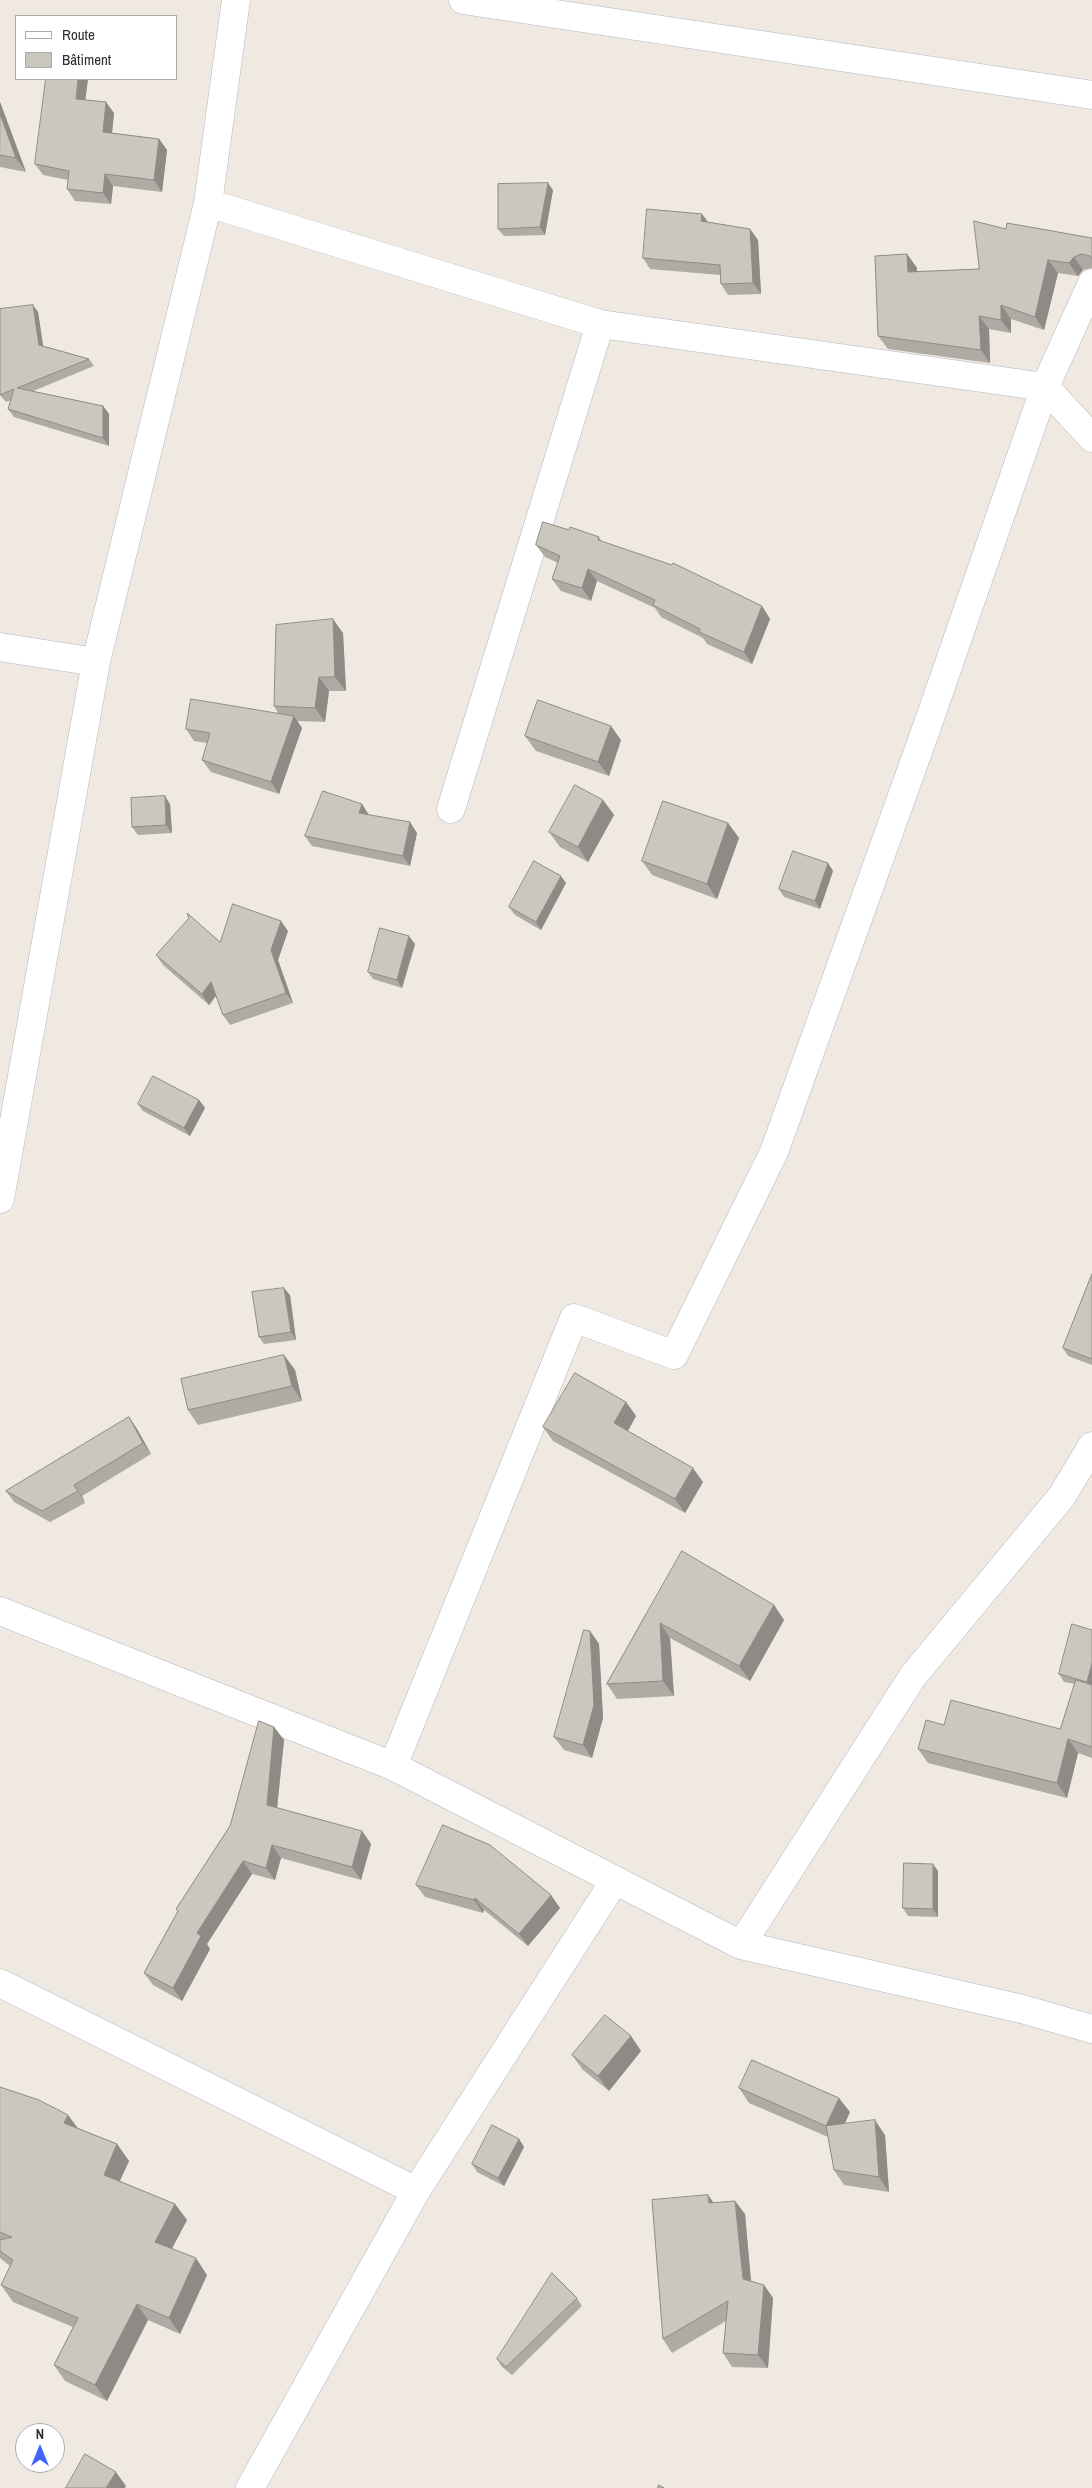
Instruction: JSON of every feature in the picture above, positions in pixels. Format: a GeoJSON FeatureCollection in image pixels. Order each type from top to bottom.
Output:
{"type":"FeatureCollection","features":[{"type":"Feature","properties":{"kind":"street"},"geometry":{"type":"LineString","coordinates":[[0,1199],[96,662],[208,203],[236,0]]}},
{"type":"Feature","properties":{"kind":"street"},"geometry":{"type":"LineString","coordinates":[[463,0],[1092,95]]}},
{"type":"Feature","properties":{"kind":"street"},"geometry":{"type":"LineString","coordinates":[[208,203],[600,324],[1045,387],[1092,438]]}},
{"type":"Feature","properties":{"kind":"street"},"geometry":{"type":"LineString","coordinates":[[393,1766],[574,1318],[674,1355],[774,1152],[929,721],[1045,387],[1092,283]]}},
{"type":"Feature","properties":{"kind":"street"},"geometry":{"type":"LineString","coordinates":[[451,808],[600,324]]}},
{"type":"Feature","properties":{"kind":"street"},"geometry":{"type":"LineString","coordinates":[[0,648],[96,662]]}},
{"type":"Feature","properties":{"kind":"street"},"geometry":{"type":"LineString","coordinates":[[741,1945],[913,1676],[1062,1496],[1092,1446]]}},
{"type":"Feature","properties":{"kind":"street"},"geometry":{"type":"LineString","coordinates":[[0,1611],[393,1766],[741,1945],[1022,2009],[1092,2029]]}},
{"type":"Feature","properties":{"kind":"street"},"geometry":{"type":"LineString","coordinates":[[250,2488],[416,2192],[615,1880]]}},
{"type":"Feature","properties":{"kind":"street"},"geometry":{"type":"LineString","coordinates":[[0,1983],[416,2192]]}},
{"type":"Feature","properties":{"kind":"building"},"geometry":{"type":"Polygon","coordinates":[[[46,80],[78,80],[76,99],[106,102],[103,132],[159,139],[154,180],[105,174],[103,193],[67,189],[69,171],[35,164],[46,80]]]}},
{"type":"Feature","properties":{"kind":"building"},"geometry":{"type":"Polygon","coordinates":[[[0,114],[16,158],[0,155],[0,114]]]}},
{"type":"Feature","properties":{"kind":"building"},"geometry":{"type":"Polygon","coordinates":[[[548,183],[540,227],[498,229],[498,184],[548,183]]]}},
{"type":"Feature","properties":{"kind":"building"},"geometry":{"type":"Polygon","coordinates":[[[647,209],[702,214],[701,221],[750,229],[753,283],[721,284],[720,265],[643,258],[647,209]]]}},
{"type":"Feature","properties":{"kind":"building"},"geometry":{"type":"Polygon","coordinates":[[[974,221],[1006,229],[1007,223],[1092,238],[1092,259],[1090,256],[1082,254],[1074,257],[1069,263],[1048,260],[1035,317],[1001,305],[1001,320],[979,316],[981,350],[878,336],[875,256],[907,254],[908,272],[979,269],[974,221]]]}},
{"type":"Feature","properties":{"kind":"building"},"geometry":{"type":"Polygon","coordinates":[[[33,305],[39,345],[89,359],[17,388],[103,406],[103,438],[8,409],[14,389],[0,395],[0,309],[33,305]]]}},
{"type":"Feature","properties":{"kind":"building"},"geometry":{"type":"Polygon","coordinates":[[[543,522],[569,530],[570,527],[599,537],[598,540],[672,565],[673,563],[762,606],[744,652],[699,632],[700,629],[653,605],[655,600],[588,569],[582,588],[552,579],[560,556],[536,545],[543,522]]]}},
{"type":"Feature","properties":{"kind":"building"},"geometry":{"type":"Polygon","coordinates":[[[333,619],[335,677],[319,677],[315,708],[274,706],[276,625],[333,619]]]}},
{"type":"Feature","properties":{"kind":"building"},"geometry":{"type":"Polygon","coordinates":[[[191,699],[294,716],[271,782],[202,760],[210,733],[186,729],[191,699]]]}},
{"type":"Feature","properties":{"kind":"building"},"geometry":{"type":"Polygon","coordinates":[[[538,700],[611,726],[598,762],[525,736],[538,700]]]}},
{"type":"Feature","properties":{"kind":"building"},"geometry":{"type":"Polygon","coordinates":[[[575,785],[603,800],[578,847],[549,832],[575,785]]]}},
{"type":"Feature","properties":{"kind":"building"},"geometry":{"type":"Polygon","coordinates":[[[323,791],[362,804],[359,813],[410,822],[403,856],[305,836],[323,791]]]}},
{"type":"Feature","properties":{"kind":"building"},"geometry":{"type":"Polygon","coordinates":[[[165,796],[166,825],[132,827],[131,798],[165,796]]]}},
{"type":"Feature","properties":{"kind":"building"},"geometry":{"type":"Polygon","coordinates":[[[663,801],[728,823],[707,884],[642,861],[663,801]]]}},
{"type":"Feature","properties":{"kind":"building"},"geometry":{"type":"Polygon","coordinates":[[[793,851],[828,863],[815,901],[779,889],[793,851]]]}},
{"type":"Feature","properties":{"kind":"building"},"geometry":{"type":"Polygon","coordinates":[[[534,861],[561,876],[536,922],[509,907],[534,861]]]}},
{"type":"Feature","properties":{"kind":"building"},"geometry":{"type":"Polygon","coordinates":[[[233,904],[281,921],[271,950],[286,993],[223,1015],[211,982],[202,994],[156,955],[189,918],[187,913],[220,942],[233,904]]]}},
{"type":"Feature","properties":{"kind":"building"},"geometry":{"type":"Polygon","coordinates":[[[380,928],[409,936],[397,980],[368,972],[380,928]]]}},
{"type":"Feature","properties":{"kind":"building"},"geometry":{"type":"Polygon","coordinates":[[[153,1076],[199,1100],[184,1128],[138,1104],[153,1076]]]}},
{"type":"Feature","properties":{"kind":"building"},"geometry":{"type":"Polygon","coordinates":[[[1092,1274],[1092,1359],[1063,1348],[1092,1274]]]}},
{"type":"Feature","properties":{"kind":"building"},"geometry":{"type":"Polygon","coordinates":[[[284,1288],[291,1332],[259,1337],[252,1292],[284,1288]]]}},
{"type":"Feature","properties":{"kind":"building"},"geometry":{"type":"Polygon","coordinates":[[[284,1355],[292,1386],[188,1410],[181,1379],[284,1355]]]}},
{"type":"Feature","properties":{"kind":"building"},"geometry":{"type":"Polygon","coordinates":[[[575,1373],[626,1402],[614,1423],[693,1468],[675,1499],[543,1427],[575,1373]]]}},
{"type":"Feature","properties":{"kind":"building"},"geometry":{"type":"Polygon","coordinates":[[[129,1417],[143,1443],[74,1485],[78,1491],[42,1511],[6,1491],[129,1417]]]}},
{"type":"Feature","properties":{"kind":"building"},"geometry":{"type":"Polygon","coordinates":[[[682,1551],[774,1605],[739,1666],[660,1623],[663,1681],[607,1684],[682,1551]]]}},
{"type":"Feature","properties":{"kind":"building"},"geometry":{"type":"Polygon","coordinates":[[[1072,1624],[1092,1630],[1092,1663],[1087,1682],[1059,1674],[1072,1624]]]}},
{"type":"Feature","properties":{"kind":"building"},"geometry":{"type":"Polygon","coordinates":[[[584,1630],[590,1631],[594,1705],[583,1745],[554,1737],[584,1630]]]}},
{"type":"Feature","properties":{"kind":"building"},"geometry":{"type":"Polygon","coordinates":[[[1076,1680],[1092,1685],[1092,1747],[1068,1739],[1057,1783],[918,1749],[926,1720],[944,1725],[951,1700],[1060,1729],[1076,1680]]]}},
{"type":"Feature","properties":{"kind":"building"},"geometry":{"type":"Polygon","coordinates":[[[259,1721],[274,1727],[267,1805],[362,1831],[352,1867],[272,1845],[266,1868],[243,1861],[197,1933],[201,1936],[173,1988],[144,1973],[178,1911],[176,1909],[230,1826],[259,1721]]]}},
{"type":"Feature","properties":{"kind":"building"},"geometry":{"type":"Polygon","coordinates":[[[443,1825],[490,1845],[551,1895],[519,1934],[475,1898],[474,1900],[416,1885],[443,1825]]]}},
{"type":"Feature","properties":{"kind":"building"},"geometry":{"type":"Polygon","coordinates":[[[904,1863],[933,1864],[933,1909],[903,1908],[904,1863]]]}},
{"type":"Feature","properties":{"kind":"building"},"geometry":{"type":"Polygon","coordinates":[[[605,2015],[631,2036],[598,2076],[572,2055],[605,2015]]]}},
{"type":"Feature","properties":{"kind":"building"},"geometry":{"type":"Polygon","coordinates":[[[752,2060],[839,2098],[826,2126],[739,2088],[752,2060]]]}},
{"type":"Feature","properties":{"kind":"building"},"geometry":{"type":"Polygon","coordinates":[[[0,2087],[39,2100],[68,2115],[64,2123],[117,2144],[104,2175],[175,2204],[155,2242],[196,2258],[169,2318],[137,2304],[95,2385],[54,2365],[78,2318],[1,2285],[13,2260],[0,2251],[0,2240],[12,2237],[0,2232],[0,2087]]]}},
{"type":"Feature","properties":{"kind":"building"},"geometry":{"type":"Polygon","coordinates":[[[875,2120],[879,2177],[834,2170],[826,2126],[875,2120]]]}},
{"type":"Feature","properties":{"kind":"building"},"geometry":{"type":"Polygon","coordinates":[[[492,2125],[519,2139],[498,2178],[472,2164],[492,2125]]]}},
{"type":"Feature","properties":{"kind":"building"},"geometry":{"type":"Polygon","coordinates":[[[708,2195],[709,2203],[735,2201],[743,2279],[764,2285],[758,2355],[723,2353],[728,2301],[663,2339],[652,2200],[708,2195]]]}},
{"type":"Feature","properties":{"kind":"building"},"geometry":{"type":"Polygon","coordinates":[[[552,2273],[577,2298],[506,2367],[497,2359],[552,2273]]]}},
{"type":"Feature","properties":{"kind":"building"},"geometry":{"type":"Polygon","coordinates":[[[85,2454],[116,2472],[106,2488],[66,2488],[85,2454]]]}}]}
